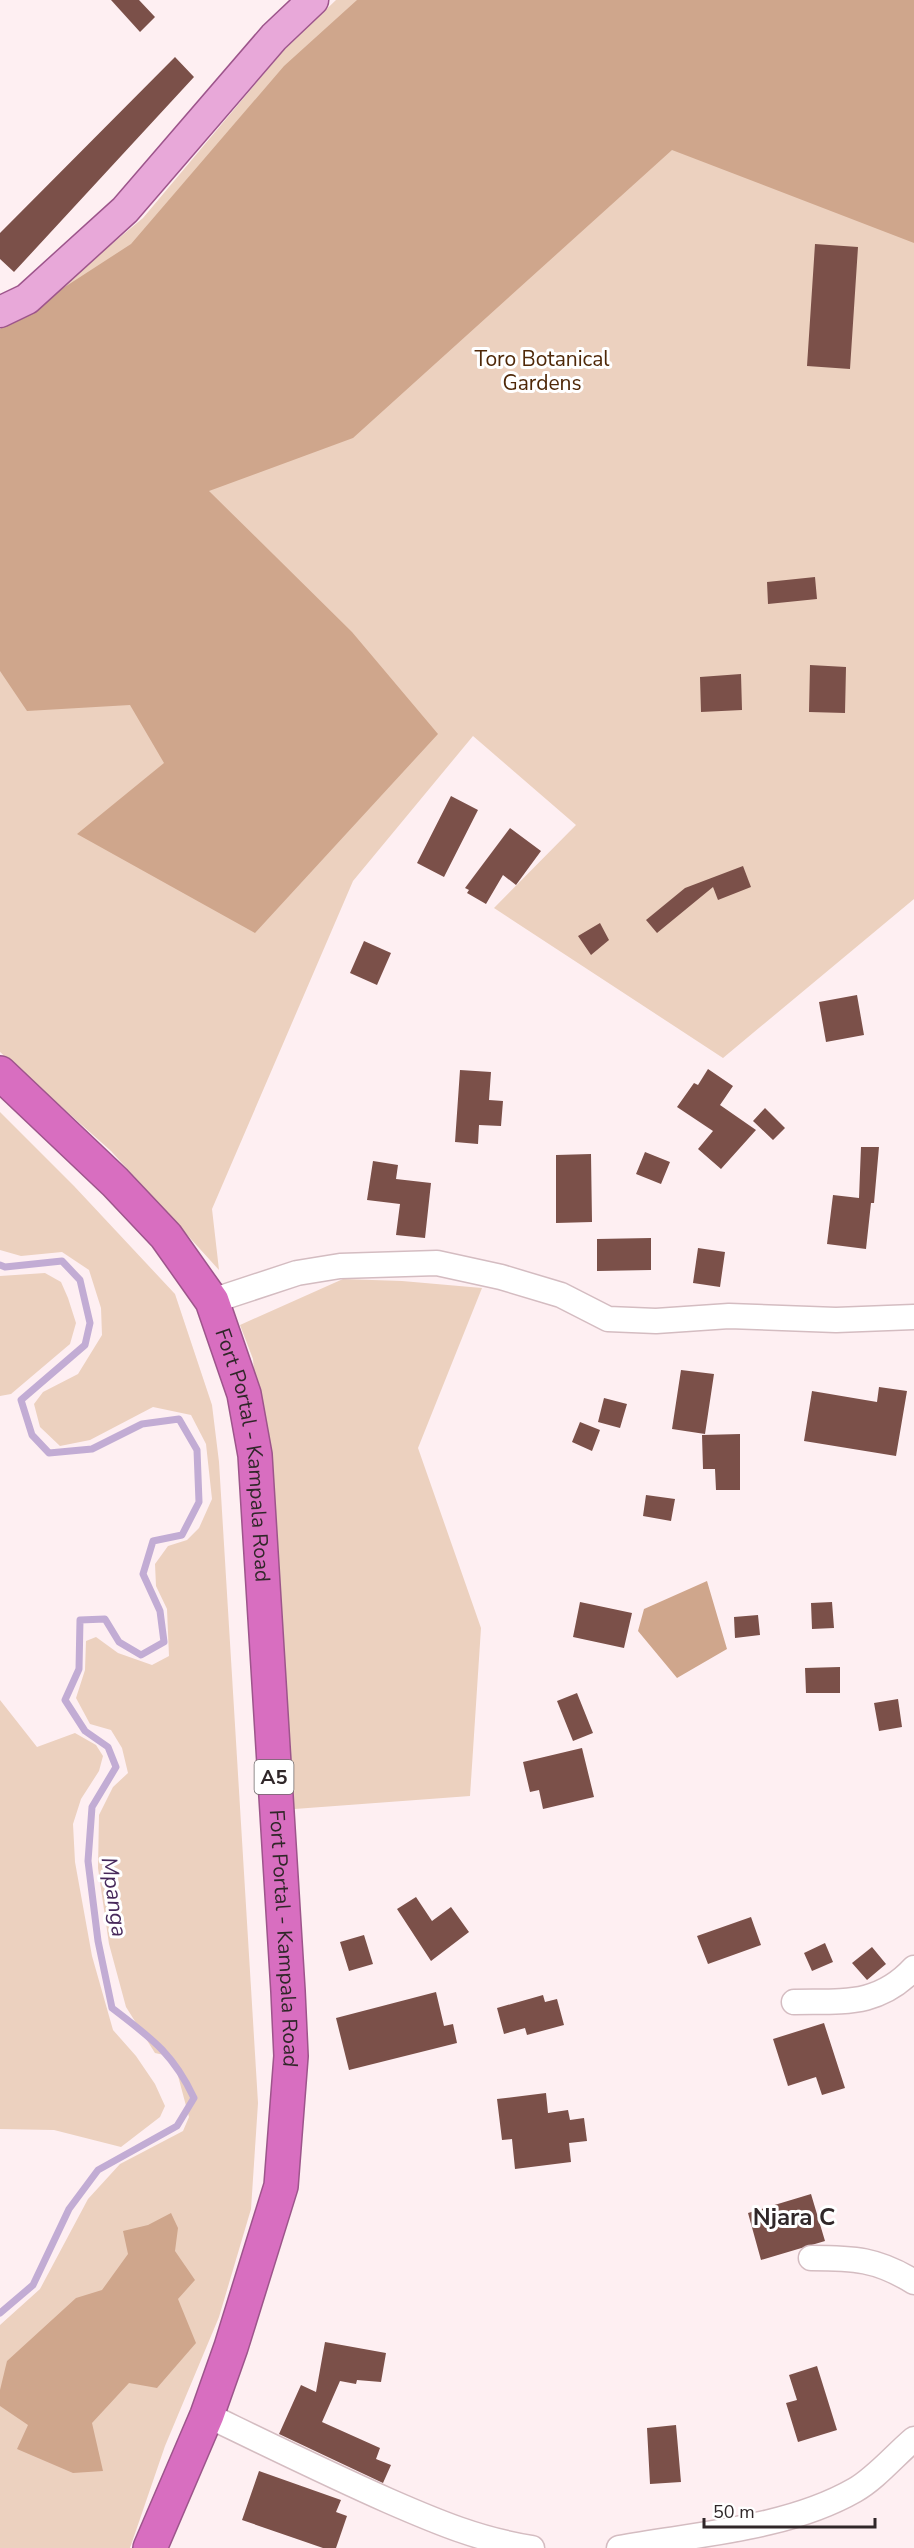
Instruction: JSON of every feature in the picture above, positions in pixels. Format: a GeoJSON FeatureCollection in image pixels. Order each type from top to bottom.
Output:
{"type":"FeatureCollection","features":[{"type":"Feature","properties":{"kind":"highway","name":"Fort Portal - Kampala Road"},"geometry":{"type":"LineString","coordinates":[[0,1073],[115,1182],[159,1228],[212,1301],[244,1394],[255,1455],[291,2056],[281,2186],[231,2347],[207,2415],[150,2548]]}},
{"type":"Feature","properties":{"kind":"main road"},"geometry":{"type":"LineString","coordinates":[[0,312],[27,299],[125,210],[274,37],[313,0]]}},
{"type":"Feature","properties":{"kind":"street"},"geometry":{"type":"LineString","coordinates":[[212,1301],[297,1273],[340,1266],[437,1263],[501,1277],[561,1295],[608,1319],[656,1321],[729,1316],[836,1320],[914,1317]]}},
{"type":"Feature","properties":{"kind":"street"},"geometry":{"type":"LineString","coordinates":[[794,2002],[872,1998],[914,1968]]}},
{"type":"Feature","properties":{"kind":"street"},"geometry":{"type":"LineString","coordinates":[[811,2258],[856,2258],[874,2262],[914,2282]]}},
{"type":"Feature","properties":{"kind":"street"},"geometry":{"type":"LineString","coordinates":[[207,2415],[357,2487],[452,2529],[495,2542],[532,2548]]}},
{"type":"Feature","properties":{"kind":"street"},"geometry":{"type":"LineString","coordinates":[[619,2548],[785,2518],[824,2506],[857,2488],[914,2439]]}},
{"type":"Feature","properties":{"kind":"green space","name":"Toro Botanical Gardens"},"geometry":{"type":"Polygon","coordinates":[[[336,0],[914,0],[914,899],[723,1058],[494,908],[576,825],[473,736],[353,881],[212,1209],[219,1270],[111,1151],[0,1052],[0,329],[36,307],[143,218],[283,51],[336,0]]]}},
{"type":"Feature","properties":{"kind":"green space"},"geometry":{"type":"Polygon","coordinates":[[[0,1112],[74,1186],[175,1294],[212,1405],[219,1462],[258,2103],[251,2209],[219,2317],[165,2446],[130,2548],[0,2548],[0,2325],[40,2289],[88,2199],[120,2164],[183,2131],[189,2117],[173,2057],[155,2053],[126,2007],[109,1944],[98,1868],[99,1815],[113,1787],[128,1773],[122,1748],[111,1730],[90,1724],[76,1698],[85,1670],[86,1641],[96,1637],[118,1653],[152,1665],[169,1656],[167,1609],[156,1586],[155,1564],[168,1546],[187,1540],[199,1528],[212,1499],[206,1444],[191,1415],[153,1407],[90,1440],[60,1446],[40,1427],[34,1404],[43,1392],[78,1374],[102,1335],[101,1308],[89,1270],[62,1252],[21,1256],[0,1250],[0,1112]]]}},
{"type":"Feature","properties":{"kind":"green space"},"geometry":{"type":"Polygon","coordinates":[[[45,1273],[61,1282],[68,1298],[76,1323],[70,1344],[11,1394],[0,1396],[0,1276],[45,1273]]]}},
{"type":"Feature","properties":{"kind":"green space"},"geometry":{"type":"Polygon","coordinates":[[[343,1279],[402,1281],[482,1288],[418,1448],[481,1628],[470,1796],[281,1810],[279,1685],[253,1359],[240,1325],[343,1279]]]}},
{"type":"Feature","properties":{"kind":"green space"},"geometry":{"type":"Polygon","coordinates":[[[0,1700],[37,1747],[75,1733],[96,1745],[103,1756],[99,1771],[81,1799],[73,1824],[75,1862],[92,1956],[113,2030],[136,2056],[155,2084],[165,2106],[160,2117],[121,2147],[54,2130],[0,2129],[0,1700]]]}},
{"type":"Feature","properties":{"kind":"shaded area"},"geometry":{"type":"Polygon","coordinates":[[[357,0],[914,0],[914,243],[672,150],[353,438],[209,491],[352,632],[438,734],[255,933],[77,834],[164,763],[130,705],[27,711],[0,671],[0,329],[131,244],[284,66],[357,0]]]}},
{"type":"Feature","properties":{"kind":"shaded area"},"geometry":{"type":"Polygon","coordinates":[[[707,1581],[727,1649],[677,1678],[638,1631],[644,1609],[707,1581]]]}},
{"type":"Feature","properties":{"kind":"shaded area"},"geometry":{"type":"Polygon","coordinates":[[[171,2213],[178,2228],[175,2251],[195,2280],[178,2299],[196,2343],[157,2388],[129,2383],[92,2423],[103,2471],[73,2473],[17,2449],[28,2425],[0,2406],[0,2390],[7,2361],[76,2298],[102,2290],[128,2254],[123,2231],[148,2225],[171,2213]]]}},
{"type":"Feature","properties":{"kind":"building"},"geometry":{"type":"Polygon","coordinates":[[[111,0],[139,0],[155,17],[140,32],[111,0]]]}},
{"type":"Feature","properties":{"kind":"building"},"geometry":{"type":"Polygon","coordinates":[[[175,57],[194,77],[14,272],[0,259],[0,233],[175,57]]]}},
{"type":"Feature","properties":{"kind":"building"},"geometry":{"type":"Polygon","coordinates":[[[815,244],[858,247],[850,369],[807,366],[815,244]]]}},
{"type":"Feature","properties":{"kind":"building"},"geometry":{"type":"Polygon","coordinates":[[[815,577],[817,599],[768,604],[767,582],[815,577]]]}},
{"type":"Feature","properties":{"kind":"building"},"geometry":{"type":"Polygon","coordinates":[[[810,665],[846,667],[845,713],[809,712],[810,665]]]}},
{"type":"Feature","properties":{"kind":"building"},"geometry":{"type":"Polygon","coordinates":[[[741,674],[742,710],[701,712],[700,677],[741,674]]]}},
{"type":"Feature","properties":{"kind":"building"},"geometry":{"type":"Polygon","coordinates":[[[451,796],[478,810],[444,877],[417,863],[451,796]]]}},
{"type":"Feature","properties":{"kind":"building"},"geometry":{"type":"Polygon","coordinates":[[[510,828],[541,851],[516,885],[503,875],[486,904],[467,893],[469,890],[465,888],[510,828]]]}},
{"type":"Feature","properties":{"kind":"building"},"geometry":{"type":"Polygon","coordinates":[[[743,866],[751,887],[718,900],[713,887],[657,933],[646,920],[685,888],[743,866]]]}},
{"type":"Feature","properties":{"kind":"building"},"geometry":{"type":"Polygon","coordinates":[[[600,923],[609,940],[591,955],[578,936],[600,923]]]}},
{"type":"Feature","properties":{"kind":"building"},"geometry":{"type":"Polygon","coordinates":[[[364,941],[391,953],[377,985],[350,973],[364,941]]]}},
{"type":"Feature","properties":{"kind":"building"},"geometry":{"type":"Polygon","coordinates":[[[857,995],[864,1035],[826,1042],[819,1002],[857,995]]]}},
{"type":"Feature","properties":{"kind":"building"},"geometry":{"type":"Polygon","coordinates":[[[708,1069],[733,1086],[720,1105],[756,1130],[721,1169],[698,1149],[713,1131],[677,1107],[694,1083],[698,1085],[708,1069]]]}},
{"type":"Feature","properties":{"kind":"building"},"geometry":{"type":"Polygon","coordinates":[[[460,1070],[491,1072],[489,1100],[503,1101],[501,1126],[479,1125],[478,1144],[455,1142],[460,1070]]]}},
{"type":"Feature","properties":{"kind":"building"},"geometry":{"type":"Polygon","coordinates":[[[765,1108],[785,1128],[773,1140],[753,1121],[765,1108]]]}},
{"type":"Feature","properties":{"kind":"building"},"geometry":{"type":"Polygon","coordinates":[[[861,1147],[879,1147],[874,1203],[871,1203],[866,1249],[827,1244],[833,1195],[859,1198],[861,1147]]]}},
{"type":"Feature","properties":{"kind":"building"},"geometry":{"type":"Polygon","coordinates":[[[645,1152],[670,1162],[661,1184],[636,1174],[645,1152]]]}},
{"type":"Feature","properties":{"kind":"building"},"geometry":{"type":"Polygon","coordinates":[[[591,1154],[592,1222],[556,1223],[556,1155],[591,1154]]]}},
{"type":"Feature","properties":{"kind":"building"},"geometry":{"type":"Polygon","coordinates":[[[373,1161],[398,1165],[396,1179],[431,1183],[425,1238],[396,1235],[400,1204],[367,1200],[373,1161]]]}},
{"type":"Feature","properties":{"kind":"building"},"geometry":{"type":"Polygon","coordinates":[[[651,1238],[651,1270],[597,1271],[597,1239],[651,1238]]]}},
{"type":"Feature","properties":{"kind":"building"},"geometry":{"type":"Polygon","coordinates":[[[698,1248],[725,1252],[720,1287],[693,1283],[698,1248]]]}},
{"type":"Feature","properties":{"kind":"building"},"geometry":{"type":"Polygon","coordinates":[[[681,1370],[714,1374],[705,1434],[672,1429],[681,1370]]]}},
{"type":"Feature","properties":{"kind":"building"},"geometry":{"type":"Polygon","coordinates":[[[879,1387],[907,1391],[896,1456],[804,1441],[812,1391],[877,1402],[879,1387]]]}},
{"type":"Feature","properties":{"kind":"building"},"geometry":{"type":"Polygon","coordinates":[[[604,1398],[627,1404],[620,1428],[598,1422],[604,1398]]]}},
{"type":"Feature","properties":{"kind":"building"},"geometry":{"type":"Polygon","coordinates":[[[580,1422],[600,1430],[592,1451],[572,1442],[580,1422]]]}},
{"type":"Feature","properties":{"kind":"building"},"geometry":{"type":"Polygon","coordinates":[[[740,1434],[740,1490],[716,1490],[715,1469],[703,1469],[702,1435],[740,1434]]]}},
{"type":"Feature","properties":{"kind":"building"},"geometry":{"type":"Polygon","coordinates":[[[646,1495],[675,1499],[671,1521],[643,1516],[646,1495]]]}},
{"type":"Feature","properties":{"kind":"building"},"geometry":{"type":"Polygon","coordinates":[[[580,1602],[632,1613],[624,1648],[573,1637],[580,1602]]]}},
{"type":"Feature","properties":{"kind":"building"},"geometry":{"type":"Polygon","coordinates":[[[832,1602],[834,1628],[812,1629],[811,1603],[832,1602]]]}},
{"type":"Feature","properties":{"kind":"building"},"geometry":{"type":"Polygon","coordinates":[[[758,1615],[760,1635],[735,1638],[734,1617],[758,1615]]]}},
{"type":"Feature","properties":{"kind":"building"},"geometry":{"type":"Polygon","coordinates":[[[840,1667],[840,1693],[806,1693],[805,1668],[840,1667]]]}},
{"type":"Feature","properties":{"kind":"building"},"geometry":{"type":"Polygon","coordinates":[[[577,1693],[593,1733],[573,1741],[557,1701],[577,1693]]]}},
{"type":"Feature","properties":{"kind":"building"},"geometry":{"type":"Polygon","coordinates":[[[898,1699],[902,1727],[879,1731],[874,1703],[898,1699]]]}},
{"type":"Feature","properties":{"kind":"building"},"geometry":{"type":"Polygon","coordinates":[[[582,1748],[594,1797],[543,1809],[539,1790],[530,1792],[523,1762],[582,1748]]]}},
{"type":"Feature","properties":{"kind":"building"},"geometry":{"type":"Polygon","coordinates":[[[416,1897],[432,1921],[451,1907],[469,1932],[431,1961],[397,1909],[416,1897]]]}},
{"type":"Feature","properties":{"kind":"building"},"geometry":{"type":"Polygon","coordinates":[[[751,1917],[761,1945],[708,1964],[697,1936],[751,1917]]]}},
{"type":"Feature","properties":{"kind":"building"},"geometry":{"type":"Polygon","coordinates":[[[364,1935],[373,1964],[349,1971],[340,1942],[364,1935]]]}},
{"type":"Feature","properties":{"kind":"building"},"geometry":{"type":"Polygon","coordinates":[[[825,1943],[833,1962],[812,1971],[804,1953],[825,1943]]]}},
{"type":"Feature","properties":{"kind":"building"},"geometry":{"type":"Polygon","coordinates":[[[872,1947],[886,1964],[867,1980],[852,1963],[872,1947]]]}},
{"type":"Feature","properties":{"kind":"building"},"geometry":{"type":"Polygon","coordinates":[[[436,1992],[444,2026],[453,2024],[457,2043],[349,2070],[336,2018],[436,1992]]]}},
{"type":"Feature","properties":{"kind":"building"},"geometry":{"type":"Polygon","coordinates":[[[543,1995],[545,2002],[557,1999],[564,2025],[527,2035],[525,2028],[504,2034],[497,2008],[543,1995]]]}},
{"type":"Feature","properties":{"kind":"building"},"geometry":{"type":"Polygon","coordinates":[[[824,2023],[845,2088],[822,2095],[816,2077],[788,2086],[773,2039],[824,2023]]]}},
{"type":"Feature","properties":{"kind":"building"},"geometry":{"type":"Polygon","coordinates":[[[546,2093],[548,2113],[568,2110],[570,2120],[584,2118],[587,2141],[569,2143],[571,2162],[515,2169],[512,2139],[502,2140],[497,2099],[546,2093]]]}},
{"type":"Feature","properties":{"kind":"building"},"geometry":{"type":"Polygon","coordinates":[[[811,2194],[825,2241],[761,2260],[748,2213],[811,2194]]]}},
{"type":"Feature","properties":{"kind":"building"},"geometry":{"type":"Polygon","coordinates":[[[325,2342],[386,2353],[381,2382],[357,2380],[356,2384],[340,2381],[322,2422],[380,2448],[376,2459],[391,2465],[383,2483],[279,2434],[301,2385],[316,2392],[325,2342]]]}},
{"type":"Feature","properties":{"kind":"building"},"geometry":{"type":"Polygon","coordinates":[[[817,2366],[837,2430],[798,2442],[786,2403],[797,2400],[789,2375],[817,2366]]]}},
{"type":"Feature","properties":{"kind":"building"},"geometry":{"type":"Polygon","coordinates":[[[676,2425],[681,2482],[650,2484],[647,2428],[676,2425]]]}},
{"type":"Feature","properties":{"kind":"building"},"geometry":{"type":"Polygon","coordinates":[[[259,2471],[341,2500],[336,2512],[347,2516],[336,2548],[323,2548],[242,2520],[259,2471]]]}},
{"type":"Feature","properties":{"kind":"waterway","name":"Mpanga"},"geometry":{"type":"LineString","coordinates":[[0,1265],[5,1267],[62,1261],[80,1280],[90,1323],[85,1345],[21,1400],[32,1435],[49,1453],[92,1449],[142,1424],[179,1419],[197,1450],[199,1502],[182,1535],[153,1541],[143,1574],[160,1611],[164,1642],[141,1655],[119,1642],[105,1619],[80,1620],[79,1669],[65,1700],[85,1731],[108,1747],[116,1767],[92,1807],[88,1861],[98,1941],[112,2008],[160,2047],[178,2069],[194,2098],[177,2126],[98,2170],[69,2209],[33,2285],[0,2313]]}},
{"type":"Feature","properties":{"kind":"district","name":"Njara C"},"geometry":{"type":"Point","coordinates":[794,2217]}}]}
